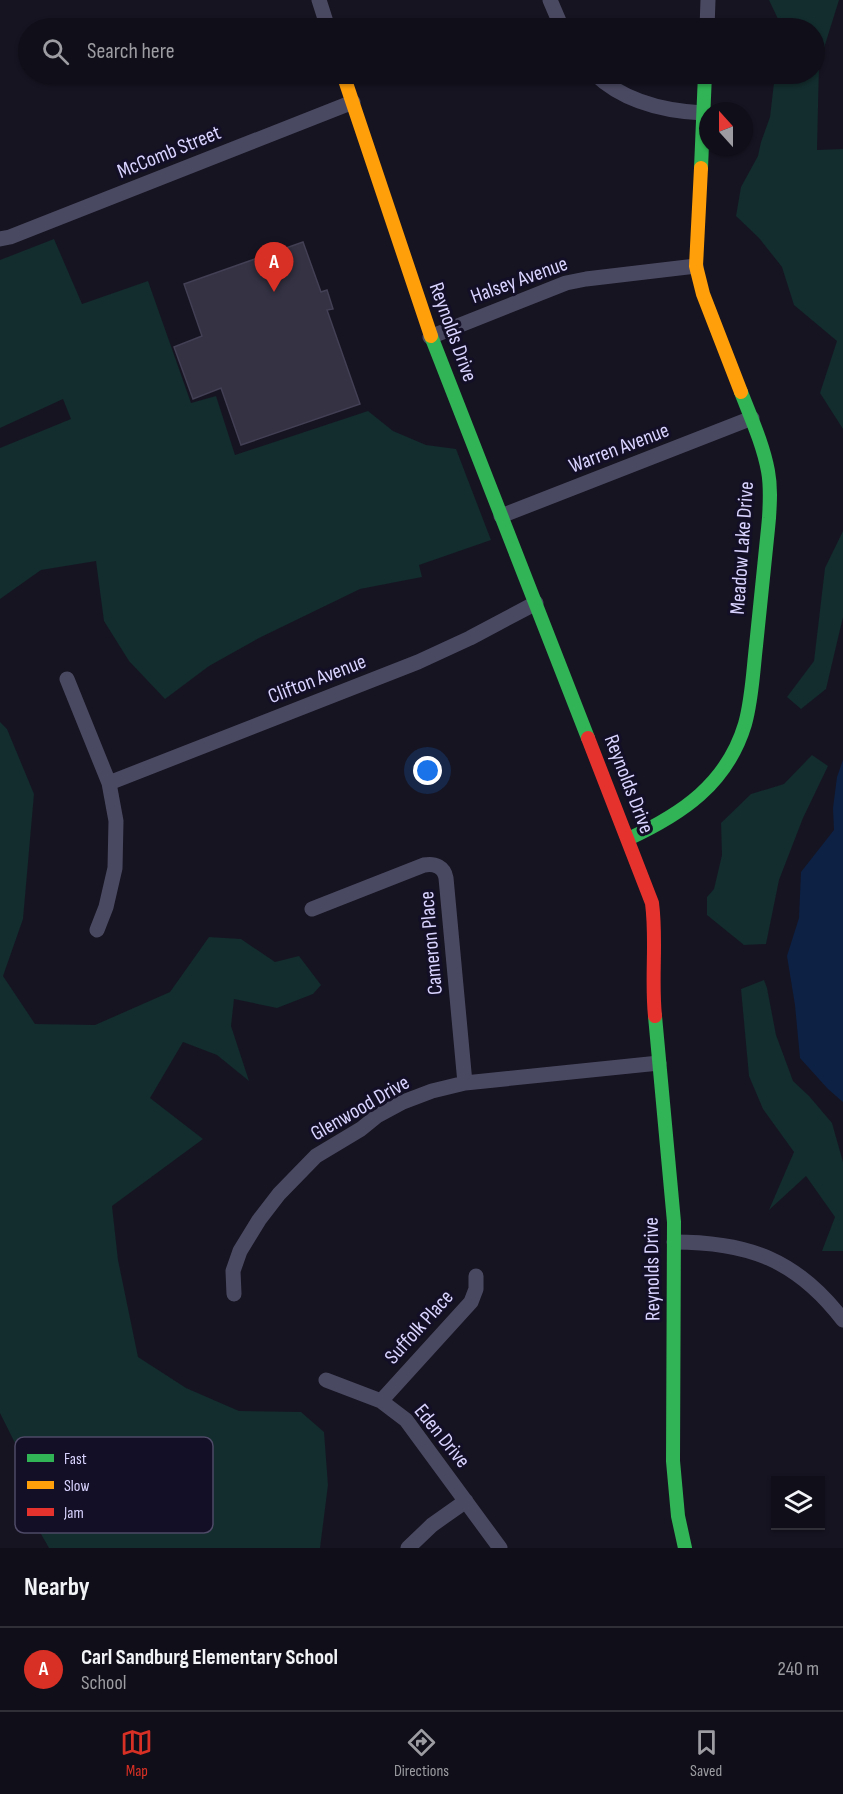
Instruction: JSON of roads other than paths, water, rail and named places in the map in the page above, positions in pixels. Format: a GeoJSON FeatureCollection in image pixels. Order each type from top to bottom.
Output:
{"type":"FeatureCollection","features":[{"type":"Feature","properties":{"kind":"street"},"geometry":{"type":"LineString","coordinates":[[319,0],[325,18]]}},
{"type":"Feature","properties":{"kind":"street"},"geometry":{"type":"LineString","coordinates":[[550,0],[558,18]]}},
{"type":"Feature","properties":{"kind":"street"},"geometry":{"type":"LineString","coordinates":[[707,18],[708,0]]}},
{"type":"Feature","properties":{"kind":"street","name":"Reynolds Drive"},"geometry":{"type":"LineString","coordinates":[[347,84],[430,337],[652,903],[655,926],[653,999],[674,1222],[673,1461],[679,1526],[685,1548]]}},
{"type":"Feature","properties":{"kind":"street"},"geometry":{"type":"LineString","coordinates":[[609,84],[636,100],[660,108],[699,113]]}},
{"type":"Feature","properties":{"kind":"street","name":"Meadow Lake Drive"},"geometry":{"type":"LineString","coordinates":[[704,84],[704,102]]}},
{"type":"Feature","properties":{"kind":"street","name":"McComb Street"},"geometry":{"type":"LineString","coordinates":[[0,239],[353,102]]}},
{"type":"Feature","properties":{"kind":"street","name":"Meadow Lake Drive"},"geometry":{"type":"LineString","coordinates":[[628,839],[672,818],[710,787],[730,757],[745,724],[751,694],[770,500],[767,466],[752,418],[703,294],[696,266],[701,156]]}},
{"type":"Feature","properties":{"kind":"street","name":"Halsey Avenue"},"geometry":{"type":"LineString","coordinates":[[430,337],[566,283],[696,266]]}},
{"type":"Feature","properties":{"kind":"street","name":"Warren Avenue"},"geometry":{"type":"LineString","coordinates":[[501,516],[752,418]]}},
{"type":"Feature","properties":{"kind":"street","name":"Clifton Avenue"},"geometry":{"type":"LineString","coordinates":[[108,783],[418,662],[536,603]]}},
{"type":"Feature","properties":{"kind":"street"},"geometry":{"type":"LineString","coordinates":[[68,679],[108,783],[116,821],[115,868],[106,908],[97,930]]}},
{"type":"Feature","properties":{"kind":"street","name":"Cameron Place"},"geometry":{"type":"LineString","coordinates":[[312,909],[424,865],[431,863],[443,870],[447,890],[465,1083]]}},
{"type":"Feature","properties":{"kind":"street","name":"Glenwood Drive"},"geometry":{"type":"LineString","coordinates":[[234,1294],[233,1271],[240,1251],[259,1220],[279,1194],[316,1156],[361,1129],[377,1116],[403,1102],[432,1091],[465,1083],[659,1063]]}},
{"type":"Feature","properties":{"kind":"street"},"geometry":{"type":"LineString","coordinates":[[674,1242],[722,1244],[768,1257],[791,1269],[811,1284],[843,1320]]}},
{"type":"Feature","properties":{"kind":"street","name":"Suffolk Place"},"geometry":{"type":"LineString","coordinates":[[381,1401],[471,1302],[476,1289],[476,1276]]}},
{"type":"Feature","properties":{"kind":"street","name":"Eden Drive"},"geometry":{"type":"LineString","coordinates":[[326,1380],[381,1401],[412,1427],[500,1548]]}},
{"type":"Feature","properties":{"kind":"street"},"geometry":{"type":"LineString","coordinates":[[408,1548],[432,1525],[466,1501]]}},
{"type":"Feature","properties":{"kind":"water"},"geometry":{"type":"Polygon","coordinates":[[[843,760],[843,1102],[800,1058],[787,956],[799,918],[801,872],[834,830],[833,808],[837,777],[843,760]]]}},
{"type":"Feature","properties":{"kind":"place","name":"Carl Sandburg Elementary School"},"geometry":{"type":"Point","coordinates":[274,292]}}]}
